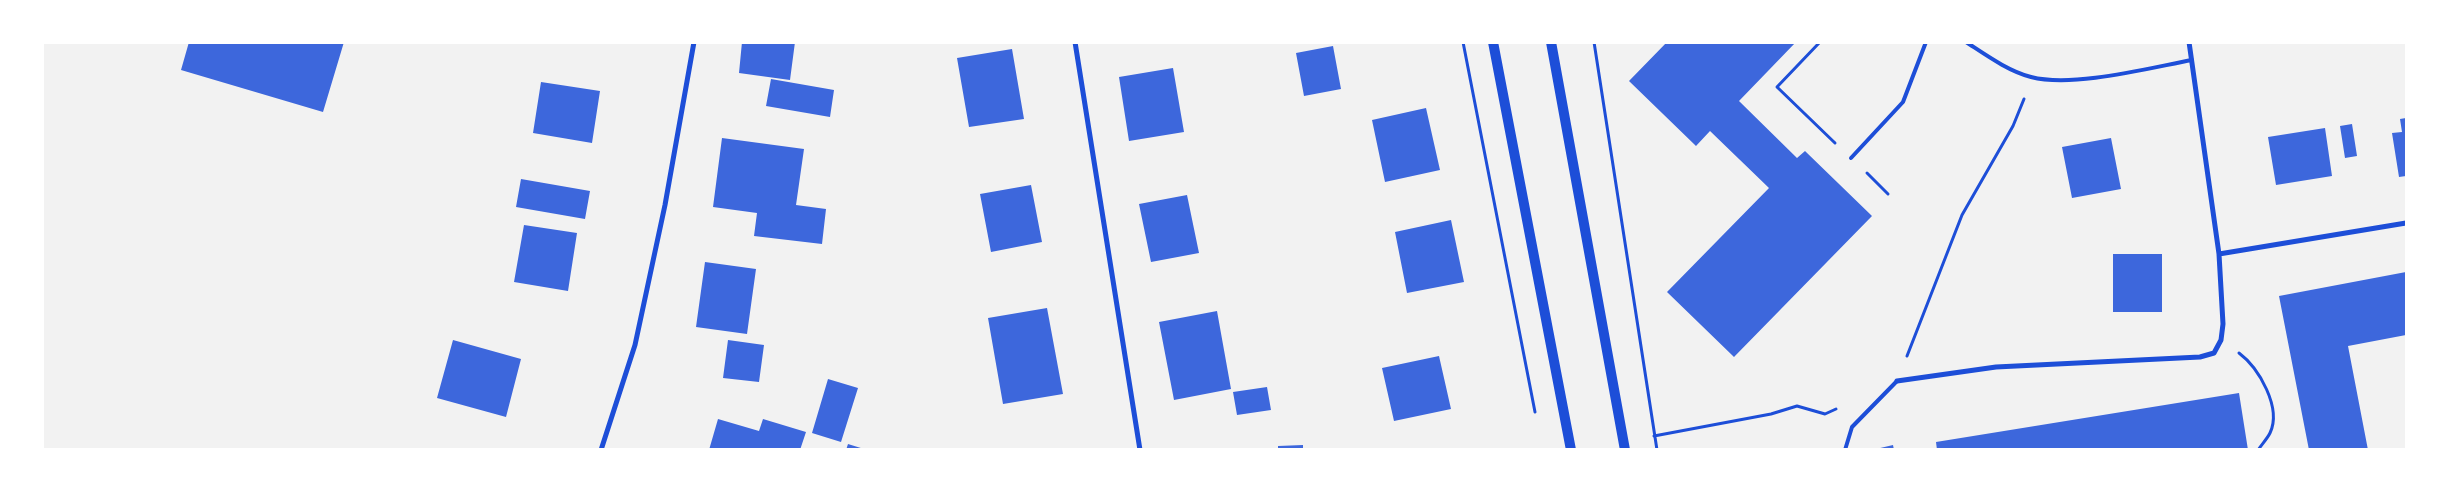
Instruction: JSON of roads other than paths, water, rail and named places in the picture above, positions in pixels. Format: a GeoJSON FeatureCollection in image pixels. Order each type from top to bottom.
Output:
{"type":"FeatureCollection","features":[{"type":"Feature","properties":{"kind":"main road"},"geometry":{"type":"LineString","coordinates":[[1493,42],[1571,450]]}},
{"type":"Feature","properties":{"kind":"main road"},"geometry":{"type":"LineString","coordinates":[[1551,42],[1625,450]]}},
{"type":"Feature","properties":{"kind":"street"},"geometry":{"type":"LineString","coordinates":[[601,450],[635,345],[665,205],[694,42]]}},
{"type":"Feature","properties":{"kind":"street"},"geometry":{"type":"LineString","coordinates":[[1075,42],[1140,450]]}},
{"type":"Feature","properties":{"kind":"street"},"geometry":{"type":"LineString","coordinates":[[1897,381],[1996,367],[2200,357],[2214,353],[2221,340],[2223,324],[2220,254],[2189,42]]}},
{"type":"Feature","properties":{"kind":"street"},"geometry":{"type":"LineString","coordinates":[[2220,254],[2406,223]]}},
{"type":"Feature","properties":{"kind":"lane"},"geometry":{"type":"LineString","coordinates":[[1851,158],[1903,102],[1926,42]]}},
{"type":"Feature","properties":{"kind":"lane"},"geometry":{"type":"LineString","coordinates":[[1966,42],[2012,70],[2032,78],[2064,79],[2092,77],[2192,60]]}},
{"type":"Feature","properties":{"kind":"lane"},"geometry":{"type":"LineString","coordinates":[[1845,450],[1852,427],[1897,381]]}}]}
